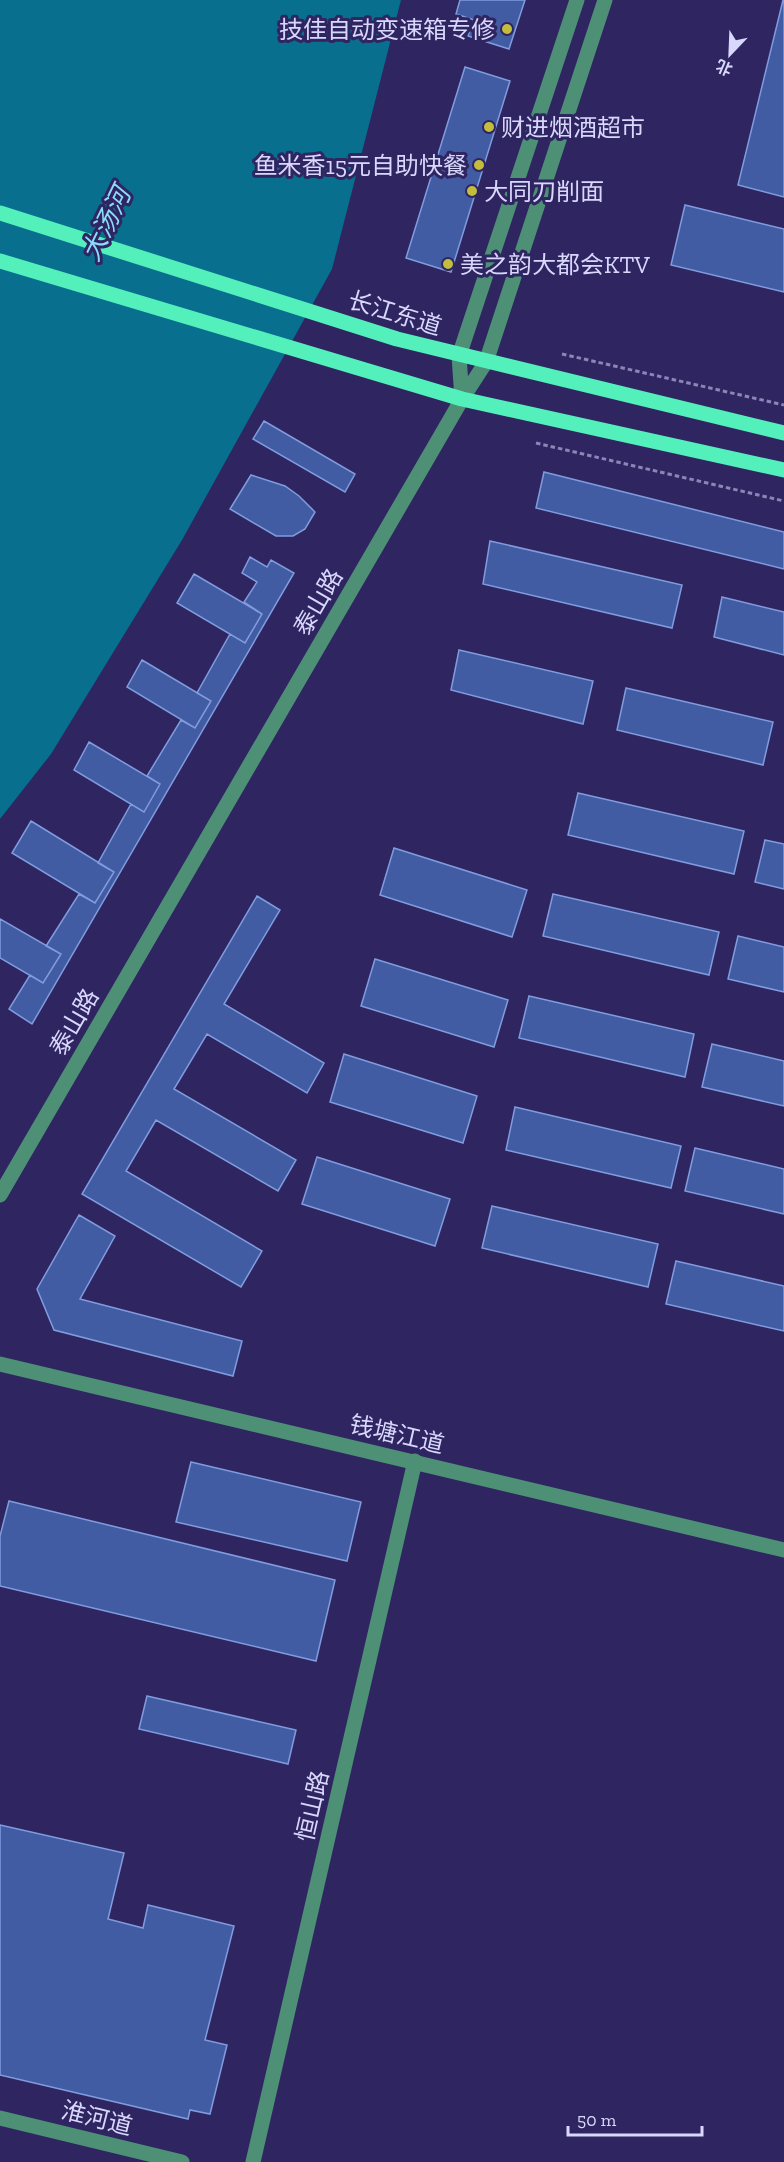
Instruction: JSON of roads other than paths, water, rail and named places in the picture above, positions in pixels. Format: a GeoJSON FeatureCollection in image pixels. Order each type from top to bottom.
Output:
{"type":"FeatureCollection","features":[{"type":"Feature","properties":{"kind":"main road","name":"长江东道"},"geometry":{"type":"LineString","coordinates":[[0,213],[397,339],[486,363],[784,433]]}},
{"type":"Feature","properties":{"kind":"main road"},"geometry":{"type":"LineString","coordinates":[[0,261],[462,399],[784,470]]}},
{"type":"Feature","properties":{"kind":"street"},"geometry":{"type":"LineString","coordinates":[[462,399],[459,356],[577,0]]}},
{"type":"Feature","properties":{"kind":"street","name":"泰山路"},"geometry":{"type":"LineString","coordinates":[[0,1195],[462,399],[486,363],[605,0]]}},
{"type":"Feature","properties":{"kind":"street","name":"钱塘江道"},"geometry":{"type":"LineString","coordinates":[[0,1364],[784,1550]]}},
{"type":"Feature","properties":{"kind":"street","name":"恒山路"},"geometry":{"type":"LineString","coordinates":[[253,2162],[415,1461]]}},
{"type":"Feature","properties":{"kind":"street","name":"淮河道"},"geometry":{"type":"LineString","coordinates":[[0,2118],[182,2162]]}},
{"type":"Feature","properties":{"kind":"water","name":"大汤河"},"geometry":{"type":"Polygon","coordinates":[[[0,0],[401,0],[332,269],[182,540],[51,754],[0,819],[0,0]]]}},
{"type":"Feature","properties":{"kind":"place","name":"技佳自动变速箱专修"},"geometry":{"type":"Point","coordinates":[507,29]}},
{"type":"Feature","properties":{"kind":"place","name":"财进烟酒超市"},"geometry":{"type":"Point","coordinates":[489,127]}},
{"type":"Feature","properties":{"kind":"place","name":"鱼米香15元自助快餐"},"geometry":{"type":"Point","coordinates":[479,165]}},
{"type":"Feature","properties":{"kind":"place","name":"大同刀削面"},"geometry":{"type":"Point","coordinates":[472,191]}},
{"type":"Feature","properties":{"kind":"place","name":"美之韵大都会KTV"},"geometry":{"type":"Point","coordinates":[448,264]}}]}
